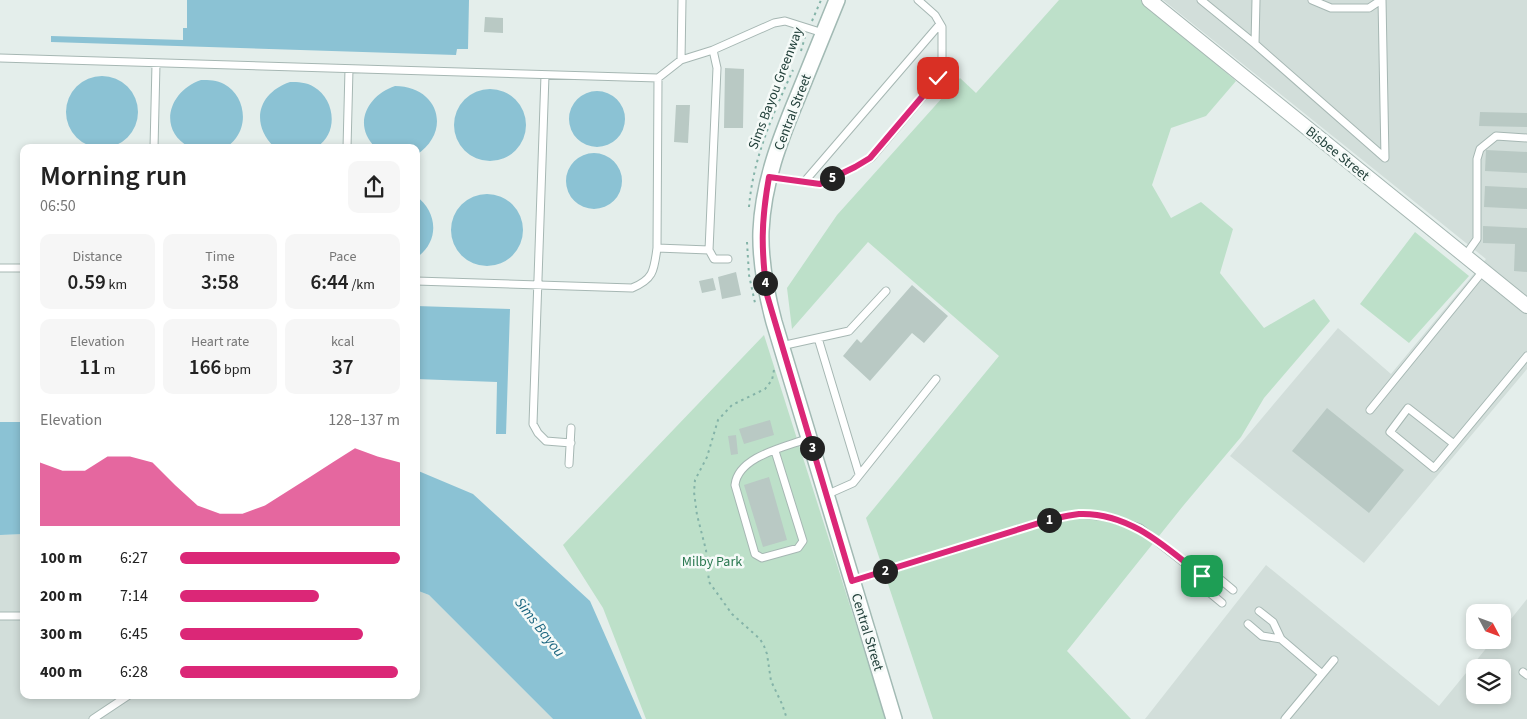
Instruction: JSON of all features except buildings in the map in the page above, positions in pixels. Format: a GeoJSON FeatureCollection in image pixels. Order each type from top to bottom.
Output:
{"type":"FeatureCollection","features":[{"type":"Feature","properties":{"kind":"street","name":"Central Street"},"geometry":{"type":"LineString","coordinates":[[837,0],[778,144],[769,177],[761,230],[761,253],[767,295],[781,346],[894,719]]}},
{"type":"Feature","properties":{"kind":"street","name":"Bisbee Street"},"geometry":{"type":"LineString","coordinates":[[1149,0],[1527,306]]}},
{"type":"Feature","properties":{"kind":"lane"},"geometry":{"type":"LineString","coordinates":[[681,60],[682,0]]}},
{"type":"Feature","properties":{"kind":"lane"},"geometry":{"type":"LineString","coordinates":[[769,177],[820,184],[855,167],[870,158],[938,78],[942,64],[942,27],[936,15],[918,0]]}},
{"type":"Feature","properties":{"kind":"lane"},"geometry":{"type":"LineString","coordinates":[[1201,0],[1255,44],[1385,158],[1381,0]]}},
{"type":"Feature","properties":{"kind":"lane"},"geometry":{"type":"LineString","coordinates":[[1255,44],[1256,0]]}},
{"type":"Feature","properties":{"kind":"lane"},"geometry":{"type":"LineString","coordinates":[[1312,0],[1330,8],[1369,8],[1381,0]]}},
{"type":"Feature","properties":{"kind":"lane"},"geometry":{"type":"LineString","coordinates":[[0,58],[658,78],[681,60],[713,50],[774,23],[785,22],[823,34]]}},
{"type":"Feature","properties":{"kind":"lane"},"geometry":{"type":"LineString","coordinates":[[805,181],[940,24]]}},
{"type":"Feature","properties":{"kind":"lane"},"geometry":{"type":"LineString","coordinates":[[713,50],[717,68],[709,250],[714,259],[728,258]]}},
{"type":"Feature","properties":{"kind":"lane"},"geometry":{"type":"LineString","coordinates":[[154,144],[156,64]]}},
{"type":"Feature","properties":{"kind":"lane"},"geometry":{"type":"LineString","coordinates":[[347,144],[349,69]]}},
{"type":"Feature","properties":{"kind":"lane"},"geometry":{"type":"LineString","coordinates":[[545,75],[533,424],[546,441],[570,443]]}},
{"type":"Feature","properties":{"kind":"lane"},"geometry":{"type":"LineString","coordinates":[[420,281],[632,288],[643,284],[650,277],[654,267],[657,248],[658,78]]}},
{"type":"Feature","properties":{"kind":"lane"},"geometry":{"type":"LineString","coordinates":[[1465,256],[1477,239],[1477,159],[1480,149],[1496,136],[1527,138]]}},
{"type":"Feature","properties":{"kind":"lane"},"geometry":{"type":"LineString","coordinates":[[657,248],[709,250]]}},
{"type":"Feature","properties":{"kind":"lane"},"geometry":{"type":"LineString","coordinates":[[0,268],[20,268]]}},
{"type":"Feature","properties":{"kind":"lane"},"geometry":{"type":"LineString","coordinates":[[1370,410],[1483,271]]}},
{"type":"Feature","properties":{"kind":"lane"},"geometry":{"type":"LineString","coordinates":[[781,346],[852,329],[886,291]]}},
{"type":"Feature","properties":{"kind":"lane"},"geometry":{"type":"LineString","coordinates":[[818,338],[859,474]]}},
{"type":"Feature","properties":{"kind":"lane"},"geometry":{"type":"LineString","coordinates":[[1454,444],[1408,408],[1390,432],[1434,468],[1454,444],[1527,356]]}},
{"type":"Feature","properties":{"kind":"lane"},"geometry":{"type":"LineString","coordinates":[[826,495],[853,483],[936,379]]}},
{"type":"Feature","properties":{"kind":"lane"},"geometry":{"type":"LineString","coordinates":[[569,464],[571,428]]}},
{"type":"Feature","properties":{"kind":"lane"},"geometry":{"type":"LineString","coordinates":[[775,451],[803,541],[798,548],[762,558],[756,554],[735,485],[736,478],[750,460],[809,438]]}},
{"type":"Feature","properties":{"kind":"lane"},"geometry":{"type":"LineString","coordinates":[[852,581],[1052,519],[1079,514],[1108,517],[1140,528],[1202,576],[1221,580],[1233,590]]}},
{"type":"Feature","properties":{"kind":"lane"},"geometry":{"type":"LineString","coordinates":[[1202,576],[1210,593],[1222,603]]}},
{"type":"Feature","properties":{"kind":"lane"},"geometry":{"type":"LineString","coordinates":[[1259,611],[1273,622],[1281,639],[1322,674]]}},
{"type":"Feature","properties":{"kind":"lane"},"geometry":{"type":"LineString","coordinates":[[0,616],[20,616]]}},
{"type":"Feature","properties":{"kind":"lane"},"geometry":{"type":"LineString","coordinates":[[1248,624],[1262,636],[1281,639]]}},
{"type":"Feature","properties":{"kind":"lane"},"geometry":{"type":"LineString","coordinates":[[1285,719],[1334,660]]}},
{"type":"Feature","properties":{"kind":"lane"},"geometry":{"type":"LineString","coordinates":[[93,719],[123,699]]}},
{"type":"Feature","properties":{"kind":"path","name":"Sims Bayou Greenway"},"geometry":{"type":"LineString","coordinates":[[800,55],[808,28],[821,0]]}},
{"type":"Feature","properties":{"kind":"path","name":"Sims Bayou Greenway"},"geometry":{"type":"LineString","coordinates":[[748,216],[756,167],[763,144],[776,105],[794,69]]}},
{"type":"Feature","properties":{"kind":"path"},"geometry":{"type":"LineString","coordinates":[[747,234],[748,274],[755,304]]}},
{"type":"Feature","properties":{"kind":"path"},"geometry":{"type":"LineString","coordinates":[[775,365],[772,380],[766,389],[732,405],[718,420],[707,458],[695,480],[694,492],[697,515],[706,550],[709,582],[732,614],[760,639],[764,646],[768,654],[771,681],[787,719]]}},
{"type":"Feature","properties":{"kind":"shaded area"},"geometry":{"type":"Polygon","coordinates":[[[1163,0],[1527,0],[1527,369],[1364,563],[1230,456],[1338,328],[1391,374],[1486,259],[1163,0]]]}},
{"type":"Feature","properties":{"kind":"shaded area"},"geometry":{"type":"Polygon","coordinates":[[[20,534],[20,699],[420,699],[420,592],[429,595],[553,719],[0,719],[0,535],[20,534]]]}},
{"type":"Feature","properties":{"kind":"shaded area"},"geometry":{"type":"Polygon","coordinates":[[[1266,565],[1439,706],[1466,673],[1466,704],[1511,704],[1511,659],[1477,659],[1486,649],[1511,649],[1511,619],[1527,599],[1527,719],[1145,719],[1266,565]]]}},
{"type":"Feature","properties":{"kind":"green space"},"geometry":{"type":"Polygon","coordinates":[[[1059,0],[1141,0],[1236,81],[1206,116],[1171,128],[1152,185],[1171,218],[1201,202],[1233,229],[1220,273],[1264,328],[1314,299],[1330,321],[1264,398],[1241,437],[1067,651],[1131,719],[933,719],[866,518],[999,356],[868,242],[792,329],[787,288],[837,215],[960,78],[976,93],[1059,0]]]}},
{"type":"Feature","properties":{"kind":"green space"},"geometry":{"type":"Polygon","coordinates":[[[1415,232],[1469,276],[1409,343],[1360,304],[1415,232]]]}},
{"type":"Feature","properties":{"kind":"green space","name":"Milby Park"},"geometry":{"type":"Polygon","coordinates":[[[764,335],[886,719],[646,719],[603,608],[563,545],[764,335]]]}},
{"type":"Feature","properties":{"kind":"water"},"geometry":{"type":"Polygon","coordinates":[[[187,0],[469,0],[468,49],[457,49],[456,55],[51,42],[51,36],[183,40],[183,28],[187,28],[187,0]]]}},
{"type":"Feature","properties":{"kind":"water"},"geometry":{"type":"Polygon","coordinates":[[[95,77],[109,77],[128,86],[137,105],[138,112],[135,126],[128,138],[118,144],[86,144],[76,138],[67,119],[67,105],[76,86],[95,77]]]}},
{"type":"Feature","properties":{"kind":"water"},"geometry":{"type":"Polygon","coordinates":[[[201,80],[216,81],[231,88],[236,94],[240,101],[243,116],[240,131],[230,144],[185,144],[179,139],[170,121],[171,111],[175,101],[190,85],[201,80]]]}},
{"type":"Feature","properties":{"kind":"water"},"geometry":{"type":"Polygon","coordinates":[[[290,82],[299,82],[314,87],[321,92],[326,99],[332,116],[329,133],[320,144],[271,144],[266,138],[260,119],[261,110],[271,93],[290,82]]]}},
{"type":"Feature","properties":{"kind":"water"},"geometry":{"type":"Polygon","coordinates":[[[395,86],[410,88],[422,93],[436,111],[437,123],[434,134],[420,151],[420,144],[373,144],[368,138],[364,120],[366,111],[377,96],[395,86]]]}},
{"type":"Feature","properties":{"kind":"water"},"geometry":{"type":"Polygon","coordinates":[[[483,89],[497,89],[516,99],[526,118],[526,132],[516,151],[497,161],[483,161],[464,151],[454,132],[454,118],[464,99],[483,89]]]}},
{"type":"Feature","properties":{"kind":"water"},"geometry":{"type":"Polygon","coordinates":[[[597,91],[612,96],[620,104],[625,119],[620,134],[612,142],[597,147],[582,142],[574,134],[569,119],[574,104],[582,96],[597,91]]]}},
{"type":"Feature","properties":{"kind":"water"},"geometry":{"type":"Polygon","coordinates":[[[594,153],[609,158],[617,166],[622,181],[617,196],[609,204],[594,209],[579,204],[571,196],[566,181],[571,166],[579,158],[594,153]]]}},
{"type":"Feature","properties":{"kind":"water"},"geometry":{"type":"Polygon","coordinates":[[[480,194],[494,194],[513,204],[523,223],[523,237],[513,256],[494,266],[480,266],[461,256],[451,237],[451,223],[461,204],[480,194]]]}},
{"type":"Feature","properties":{"kind":"water"},"geometry":{"type":"Polygon","coordinates":[[[420,200],[429,210],[433,227],[429,244],[420,254],[420,200]]]}},
{"type":"Feature","properties":{"kind":"water"},"geometry":{"type":"Polygon","coordinates":[[[420,306],[510,309],[506,434],[496,434],[497,382],[420,379],[420,306]]]}},
{"type":"Feature","properties":{"kind":"water"},"geometry":{"type":"Polygon","coordinates":[[[0,422],[20,422],[20,534],[0,535],[0,422]]]}},
{"type":"Feature","properties":{"kind":"water","name":"Sims Bayou"},"geometry":{"type":"Polygon","coordinates":[[[420,472],[473,494],[590,601],[642,719],[553,719],[429,595],[420,592],[420,472]]]}},
{"type":"Feature","properties":{"kind":"route"},"geometry":{"type":"LineString","coordinates":[[938,78],[870,158],[820,184],[769,177],[764,203],[761,253],[767,295],[852,581],[1052,519],[1079,514],[1108,517],[1140,528],[1202,576]]}}]}
